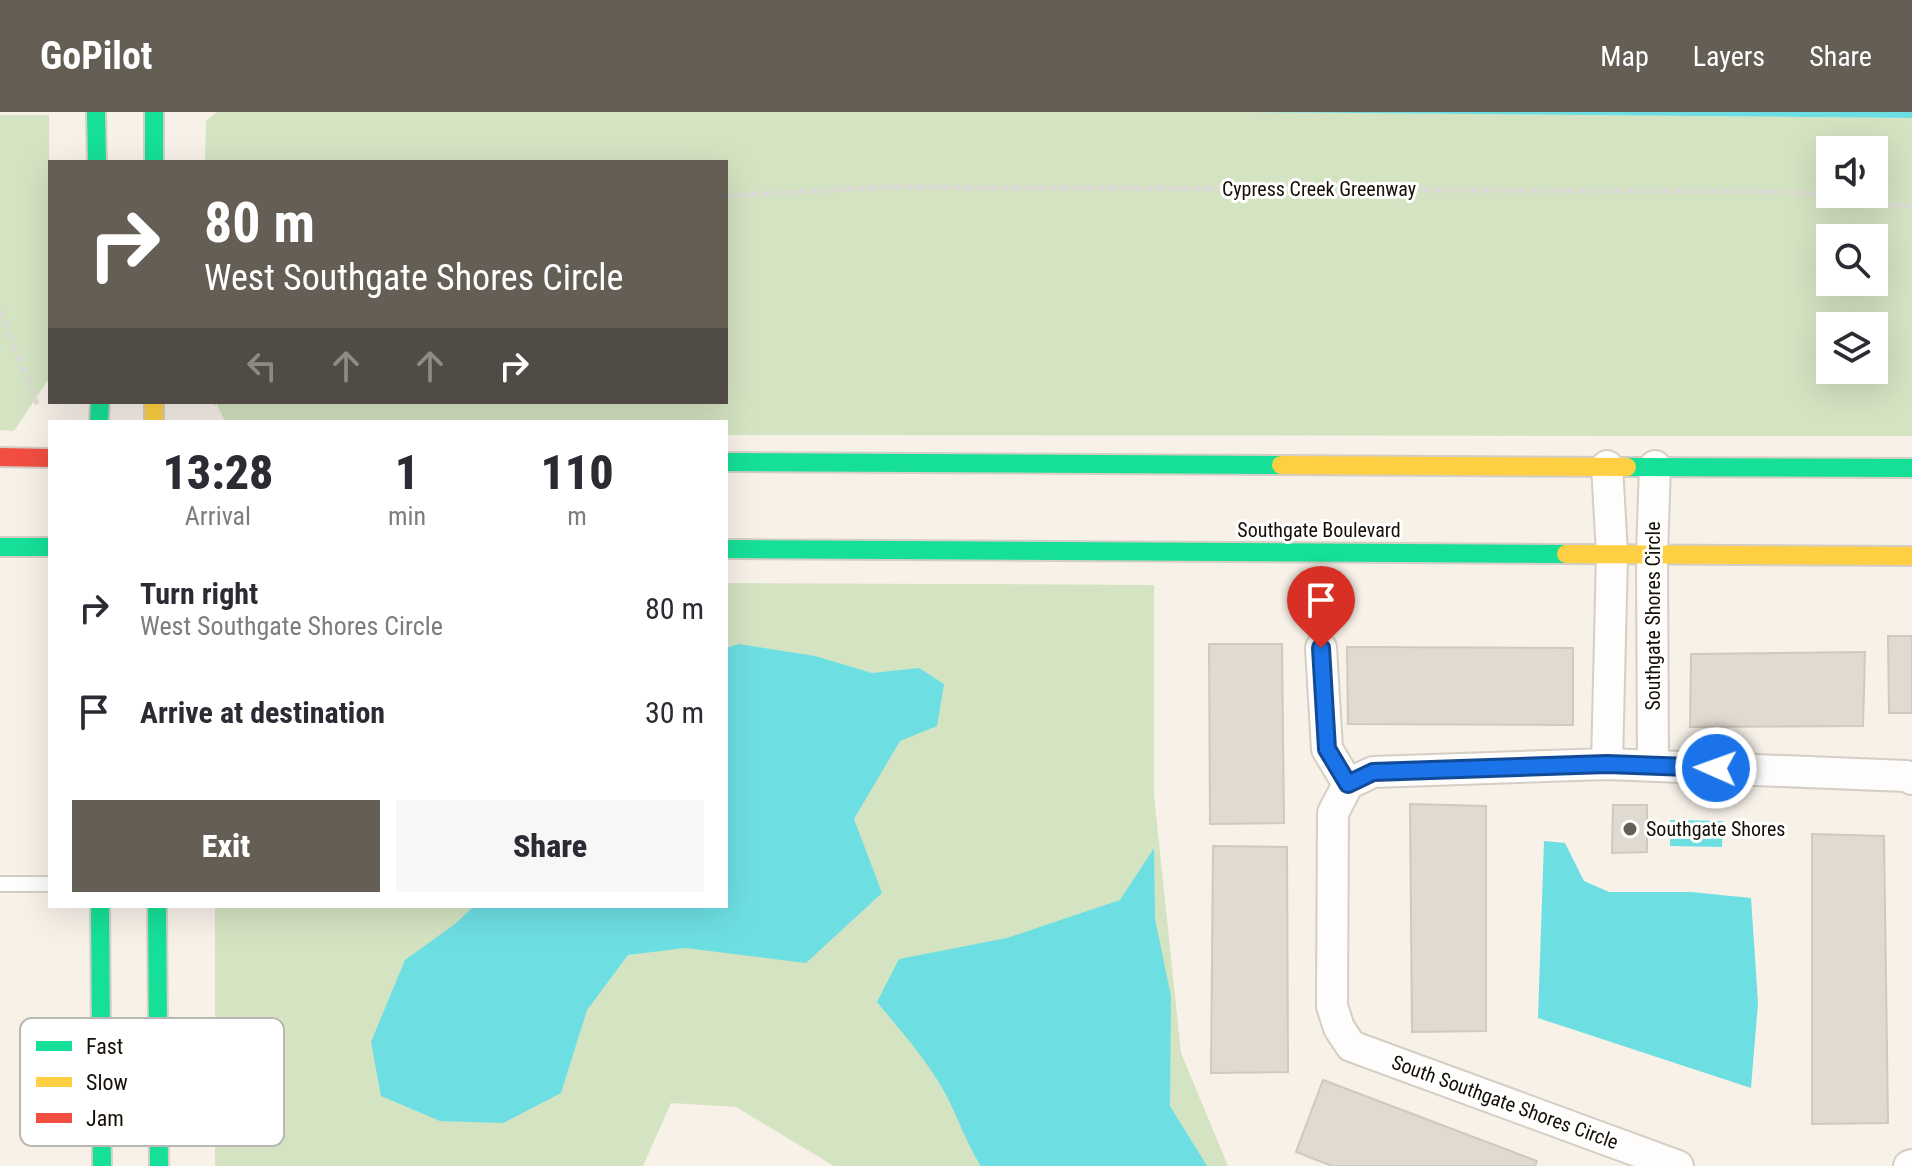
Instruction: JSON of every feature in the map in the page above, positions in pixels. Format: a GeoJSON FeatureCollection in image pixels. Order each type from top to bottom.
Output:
{"type":"FeatureCollection","features":[{"type":"Feature","properties":{"kind":"main road"},"geometry":{"type":"LineString","coordinates":[[96,116],[97,160]]}},
{"type":"Feature","properties":{"kind":"main road"},"geometry":{"type":"LineString","coordinates":[[154,118],[154,160]]}},
{"type":"Feature","properties":{"kind":"main road"},"geometry":{"type":"LineString","coordinates":[[0,457],[48,458]]}},
{"type":"Feature","properties":{"kind":"main road"},"geometry":{"type":"LineString","coordinates":[[728,462],[1912,468]]}},
{"type":"Feature","properties":{"kind":"main road"},"geometry":{"type":"LineString","coordinates":[[0,547],[48,547]]}},
{"type":"Feature","properties":{"kind":"main road","name":"Southgate Boulevard"},"geometry":{"type":"LineString","coordinates":[[728,549],[1912,556]]}},
{"type":"Feature","properties":{"kind":"main road"},"geometry":{"type":"LineString","coordinates":[[100,908],[101,1018]]}},
{"type":"Feature","properties":{"kind":"main road"},"geometry":{"type":"LineString","coordinates":[[157,908],[158,1018]]}},
{"type":"Feature","properties":{"kind":"main road"},"geometry":{"type":"LineString","coordinates":[[102,1146],[102,1166]]}},
{"type":"Feature","properties":{"kind":"main road"},"geometry":{"type":"LineString","coordinates":[[159,1146],[159,1166]]}},
{"type":"Feature","properties":{"kind":"street","name":"Southgate Shores Circle"},"geometry":{"type":"LineString","coordinates":[[1607,466],[1612,554],[1607,764]]}},
{"type":"Feature","properties":{"kind":"street","name":"Southgate Shores Circle"},"geometry":{"type":"LineString","coordinates":[[1653,766],[1652,555],[1655,466]]}},
{"type":"Feature","properties":{"kind":"street"},"geometry":{"type":"LineString","coordinates":[[1321,648],[1327,749],[1348,784],[1373,772],[1607,764],[1906,776],[1912,779]]}},
{"type":"Feature","properties":{"kind":"street","name":"South Southgate Shores Circle"},"geometry":{"type":"LineString","coordinates":[[1348,784],[1333,813],[1332,1006],[1339,1028],[1351,1046],[1678,1166]]}},
{"type":"Feature","properties":{"kind":"lane"},"geometry":{"type":"LineString","coordinates":[[0,884],[48,884]]}},
{"type":"Feature","properties":{"kind":"path","name":"Cypress Creek Greenway"},"geometry":{"type":"LineString","coordinates":[[728,196],[887,187],[1795,192],[1912,206]]}},
{"type":"Feature","properties":{"kind":"path"},"geometry":{"type":"LineString","coordinates":[[0,310],[37,404]]}},
{"type":"Feature","properties":{"kind":"green space"},"geometry":{"type":"Polygon","coordinates":[[[217,112],[1254,112],[1912,118],[1912,436],[728,435],[728,420],[224,420],[217,404],[728,404],[728,160],[205,160],[206,121],[217,112]]]}},
{"type":"Feature","properties":{"kind":"green space"},"geometry":{"type":"Polygon","coordinates":[[[0,115],[49,115],[48,380],[14,431],[0,430],[0,115]]]}},
{"type":"Feature","properties":{"kind":"green space"},"geometry":{"type":"Polygon","coordinates":[[[728,583],[1154,585],[1154,795],[1181,1053],[1228,1166],[834,1166],[736,1107],[671,1103],[643,1166],[215,1166],[215,1146],[284,1146],[284,1018],[215,1018],[215,908],[728,908],[728,583]]]}},
{"type":"Feature","properties":{"kind":"water"},"geometry":{"type":"Polygon","coordinates":[[[1254,112],[1912,112],[1912,118],[1254,112]]]}},
{"type":"Feature","properties":{"kind":"water"},"geometry":{"type":"Polygon","coordinates":[[[739,644],[815,656],[872,673],[919,668],[944,684],[937,726],[900,741],[854,819],[882,893],[806,963],[685,948],[628,955],[587,1010],[561,1093],[503,1123],[440,1121],[381,1096],[371,1042],[405,960],[472,908],[728,908],[728,647],[739,644]]]}},
{"type":"Feature","properties":{"kind":"water"},"geometry":{"type":"Polygon","coordinates":[[[1670,820],[1723,821],[1722,847],[1670,846],[1670,820]]]}},
{"type":"Feature","properties":{"kind":"water"},"geometry":{"type":"Polygon","coordinates":[[[1544,841],[1565,843],[1584,881],[1609,892],[1691,892],[1751,898],[1758,1003],[1751,1088],[1538,1018],[1544,841]]]}},
{"type":"Feature","properties":{"kind":"water"},"geometry":{"type":"Polygon","coordinates":[[[1154,848],[1155,919],[1171,996],[1170,1106],[1207,1166],[981,1166],[938,1081],[877,1002],[899,959],[1007,938],[1120,900],[1154,848]]]}},
{"type":"Feature","properties":{"kind":"building"},"geometry":{"type":"Polygon","coordinates":[[[1888,636],[1912,636],[1912,713],[1889,713],[1888,636]]]}},
{"type":"Feature","properties":{"kind":"building"},"geometry":{"type":"Polygon","coordinates":[[[1209,644],[1282,644],[1284,823],[1210,824],[1209,644]]]}},
{"type":"Feature","properties":{"kind":"building"},"geometry":{"type":"Polygon","coordinates":[[[1347,647],[1573,648],[1573,725],[1348,724],[1347,647]]]}},
{"type":"Feature","properties":{"kind":"building"},"geometry":{"type":"Polygon","coordinates":[[[1865,652],[1863,726],[1690,727],[1691,654],[1865,652]]]}},
{"type":"Feature","properties":{"kind":"building"},"geometry":{"type":"Polygon","coordinates":[[[1410,804],[1486,806],[1486,1031],[1412,1032],[1410,804]]]}},
{"type":"Feature","properties":{"kind":"building","name":"Southgate Shores"},"geometry":{"type":"Polygon","coordinates":[[[1613,805],[1647,805],[1647,852],[1612,853],[1613,805]]]}},
{"type":"Feature","properties":{"kind":"building"},"geometry":{"type":"Polygon","coordinates":[[[1812,834],[1884,836],[1888,1123],[1812,1124],[1812,834]]]}},
{"type":"Feature","properties":{"kind":"building"},"geometry":{"type":"Polygon","coordinates":[[[1213,846],[1287,847],[1288,1072],[1211,1073],[1213,846]]]}},
{"type":"Feature","properties":{"kind":"building"},"geometry":{"type":"Polygon","coordinates":[[[1323,1080],[1537,1161],[1535,1166],[1332,1166],[1296,1152],[1323,1080]]]}},
{"type":"Feature","properties":{"kind":"traffic: fast"},"geometry":{"type":"LineString","coordinates":[[96,112],[97,160]]}},
{"type":"Feature","properties":{"kind":"traffic: fast"},"geometry":{"type":"LineString","coordinates":[[154,112],[154,160]]}},
{"type":"Feature","properties":{"kind":"traffic: fast"},"geometry":{"type":"LineString","coordinates":[[99,420],[100,404]]}},
{"type":"Feature","properties":{"kind":"traffic: fast"},"geometry":{"type":"LineString","coordinates":[[728,462],[1281,465]]}},
{"type":"Feature","properties":{"kind":"traffic: fast"},"geometry":{"type":"LineString","coordinates":[[1627,467],[1912,468]]}},
{"type":"Feature","properties":{"kind":"traffic: fast"},"geometry":{"type":"LineString","coordinates":[[0,547],[48,547]]}},
{"type":"Feature","properties":{"kind":"traffic: fast"},"geometry":{"type":"LineString","coordinates":[[728,549],[1566,554]]}},
{"type":"Feature","properties":{"kind":"traffic: fast"},"geometry":{"type":"LineString","coordinates":[[100,908],[101,1018]]}},
{"type":"Feature","properties":{"kind":"traffic: fast"},"geometry":{"type":"LineString","coordinates":[[157,908],[158,1018]]}},
{"type":"Feature","properties":{"kind":"traffic: fast"},"geometry":{"type":"LineString","coordinates":[[102,1146],[102,1166]]}},
{"type":"Feature","properties":{"kind":"traffic: fast"},"geometry":{"type":"LineString","coordinates":[[159,1146],[159,1166]]}},
{"type":"Feature","properties":{"kind":"traffic: slow"},"geometry":{"type":"LineString","coordinates":[[154,404],[154,420]]}},
{"type":"Feature","properties":{"kind":"traffic: slow"},"geometry":{"type":"LineString","coordinates":[[1281,465],[1627,467]]}},
{"type":"Feature","properties":{"kind":"traffic: slow"},"geometry":{"type":"LineString","coordinates":[[1566,554],[1912,556]]}},
{"type":"Feature","properties":{"kind":"traffic: jam"},"geometry":{"type":"LineString","coordinates":[[0,457],[48,458]]}},
{"type":"Feature","properties":{"kind":"place","name":"Southgate Shores"},"geometry":{"type":"Point","coordinates":[1630,829]}},
{"type":"Feature","properties":{"kind":"route"},"geometry":{"type":"LineString","coordinates":[[1321,648],[1327,749],[1348,784],[1373,772],[1607,764],[1716,768]]}}]}
